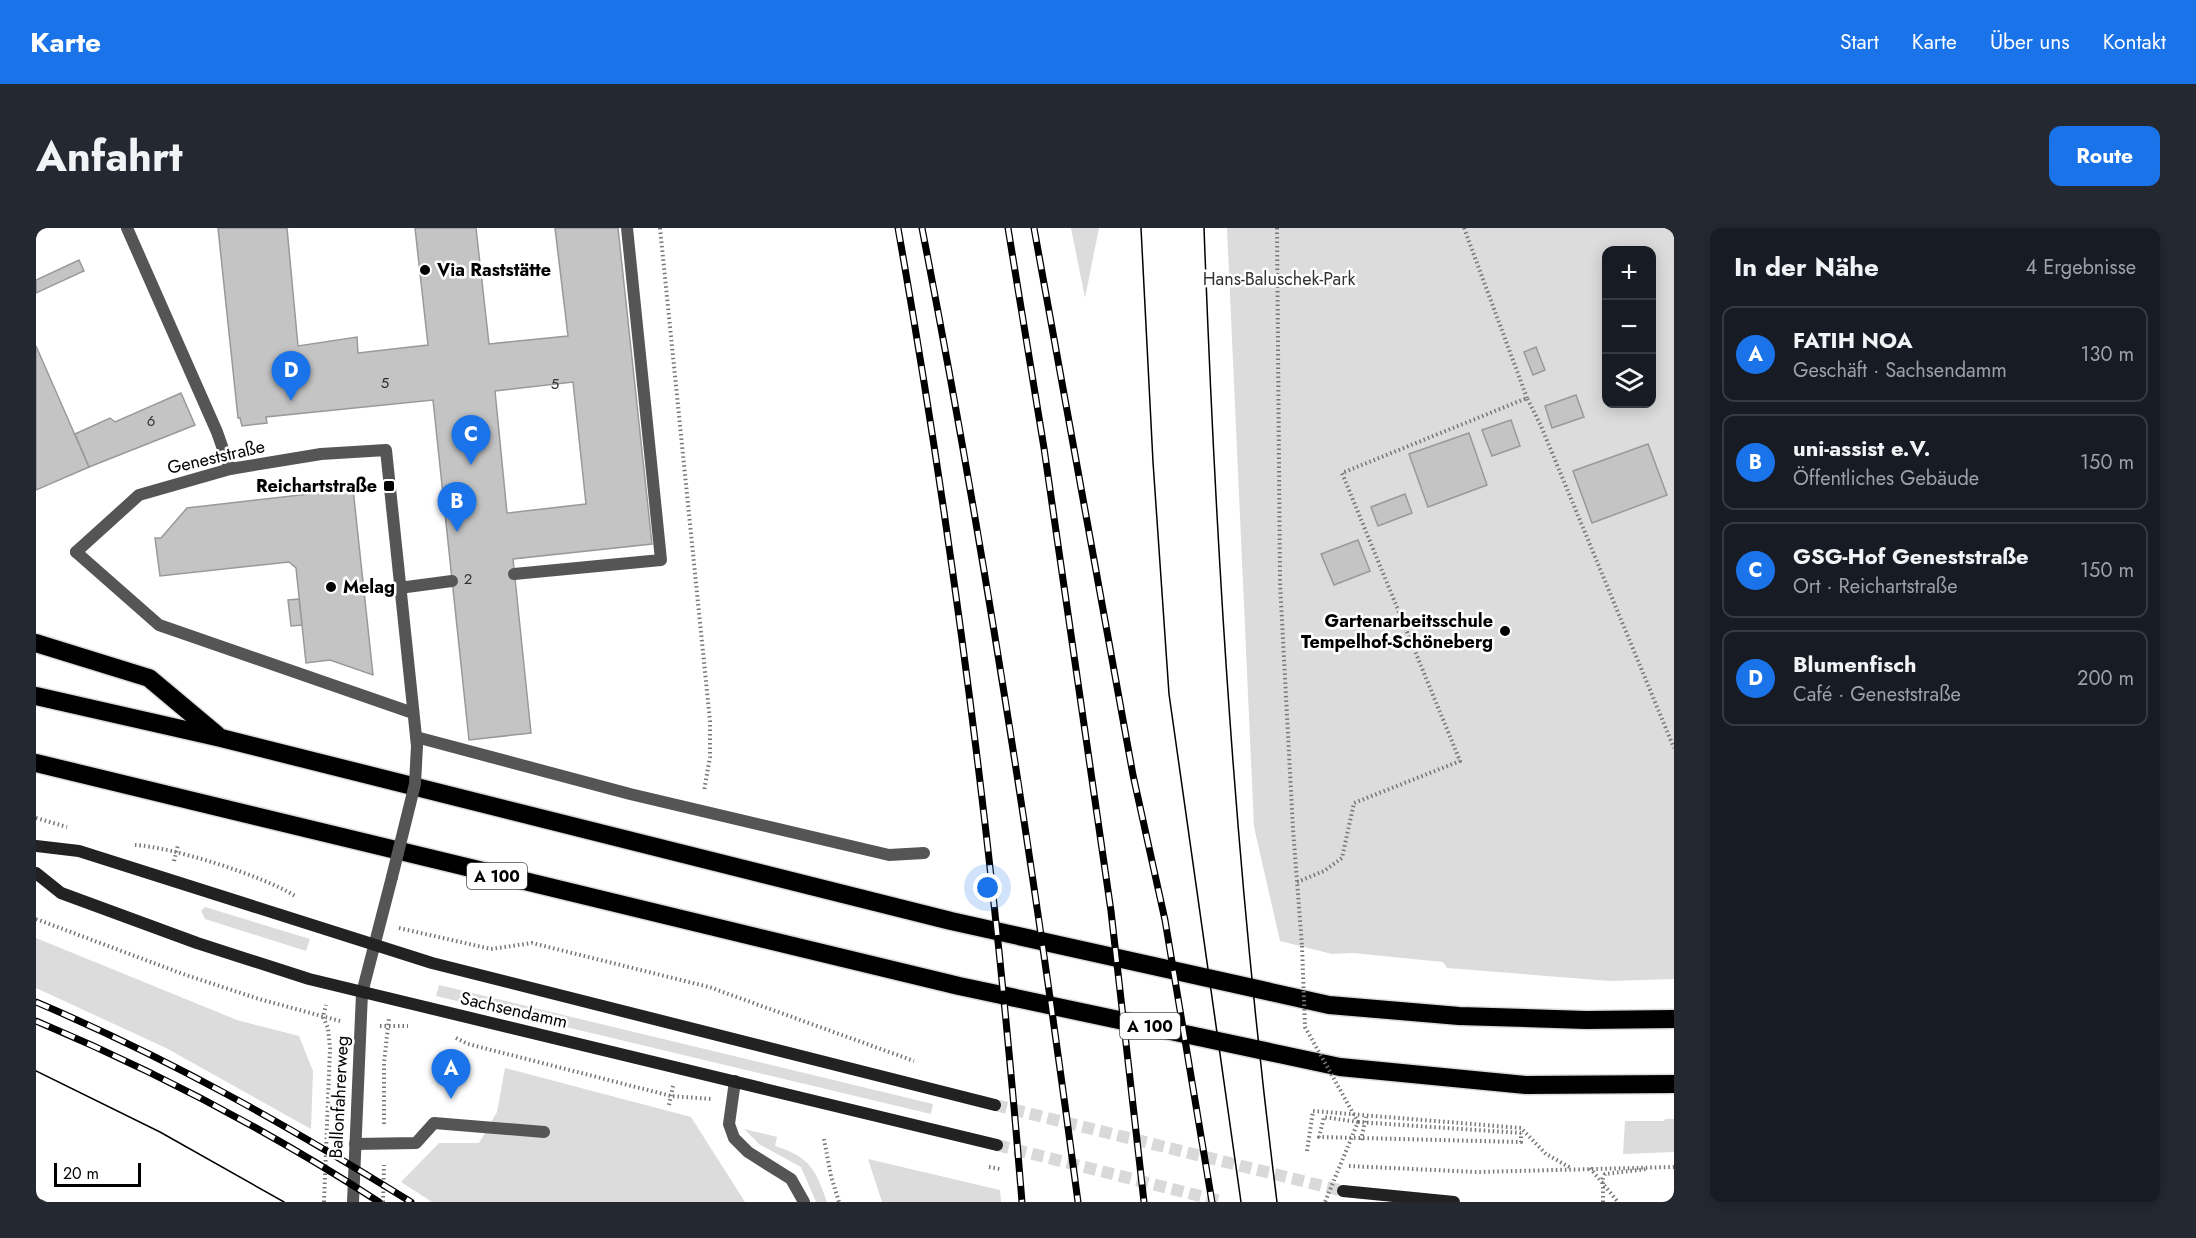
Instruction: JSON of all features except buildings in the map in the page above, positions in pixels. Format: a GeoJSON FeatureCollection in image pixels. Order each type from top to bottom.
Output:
{"type":"FeatureCollection","features":[{"type":"Feature","properties":{"kind":"highway"},"geometry":{"type":"LineString","coordinates":[[36,643],[148,678],[221,738]]}},
{"type":"Feature","properties":{"kind":"highway"},"geometry":{"type":"LineString","coordinates":[[36,696],[221,738],[951,921],[1329,1005],[1459,1016],[1586,1020],[1674,1019]]}},
{"type":"Feature","properties":{"kind":"highway","name":"A 100"},"geometry":{"type":"LineString","coordinates":[[36,763],[959,986],[1340,1066],[1526,1085],[1674,1084]]}},
{"type":"Feature","properties":{"kind":"main road","name":"Sachsendamm"},"geometry":{"type":"LineString","coordinates":[[36,846],[79,850],[375,946],[995,1105]]}},
{"type":"Feature","properties":{"kind":"main road","name":"Sachsendamm"},"geometry":{"type":"LineString","coordinates":[[36,873],[61,892],[148,926],[291,974],[997,1145]]}},
{"type":"Feature","properties":{"kind":"main road"},"geometry":{"type":"LineString","coordinates":[[1343,1191],[1454,1202]]}},
{"type":"Feature","properties":{"kind":"street"},"geometry":{"type":"LineString","coordinates":[[127,228],[217,432],[230,469]]}},
{"type":"Feature","properties":{"kind":"street"},"geometry":{"type":"LineString","coordinates":[[514,574],[661,560],[627,228]]}},
{"type":"Feature","properties":{"kind":"street","name":"Geneststraße"},"geometry":{"type":"LineString","coordinates":[[399,588],[386,450],[321,454],[230,469],[139,495],[76,552],[159,625],[413,714]]}},
{"type":"Feature","properties":{"kind":"street"},"geometry":{"type":"LineString","coordinates":[[363,993],[415,784],[416,742],[399,588],[452,580]]}},
{"type":"Feature","properties":{"kind":"street"},"geometry":{"type":"LineString","coordinates":[[416,742],[889,855],[924,854]]}},
{"type":"Feature","properties":{"kind":"street","name":"Ballonfahrerweg"},"geometry":{"type":"LineString","coordinates":[[354,1202],[363,993]]}},
{"type":"Feature","properties":{"kind":"street"},"geometry":{"type":"LineString","coordinates":[[735,1081],[729,1124],[734,1138],[748,1152],[791,1179],[804,1202]]}},
{"type":"Feature","properties":{"kind":"street"},"geometry":{"type":"LineString","coordinates":[[355,1144],[416,1143],[434,1123],[544,1132]]}},
{"type":"Feature","properties":{"kind":"path"},"geometry":{"type":"LineString","coordinates":[[660,228],[710,721],[710,758],[701,811]]}},
{"type":"Feature","properties":{"kind":"path"},"geometry":{"type":"LineString","coordinates":[[1277,228],[1280,583],[1305,1027],[1358,1122]]}},
{"type":"Feature","properties":{"kind":"path"},"geometry":{"type":"LineString","coordinates":[[1464,228],[1527,398],[1541,426],[1674,748]]}},
{"type":"Feature","properties":{"kind":"path"},"geometry":{"type":"LineString","coordinates":[[1297,882],[1324,871],[1342,858],[1354,803],[1460,761],[1342,473],[1527,398]]}},
{"type":"Feature","properties":{"kind":"path"},"geometry":{"type":"LineString","coordinates":[[36,818],[70,828]]}},
{"type":"Feature","properties":{"kind":"path"},"geometry":{"type":"LineString","coordinates":[[128,844],[156,846],[275,884],[300,898]]}},
{"type":"Feature","properties":{"kind":"path"},"geometry":{"type":"LineString","coordinates":[[173,865],[178,845]]}},
{"type":"Feature","properties":{"kind":"path"},"geometry":{"type":"LineString","coordinates":[[36,919],[183,974],[289,1007]]}},
{"type":"Feature","properties":{"kind":"path"},"geometry":{"type":"LineString","coordinates":[[451,939],[491,950],[532,943],[709,987],[920,1063]]}},
{"type":"Feature","properties":{"kind":"path"},"geometry":{"type":"LineString","coordinates":[[384,1063],[384,1079]]}},
{"type":"Feature","properties":{"kind":"path"},"geometry":{"type":"LineString","coordinates":[[324,1202],[329,1078]]}},
{"type":"Feature","properties":{"kind":"path"},"geometry":{"type":"LineString","coordinates":[[669,1105],[674,1083]]}},
{"type":"Feature","properties":{"kind":"path"},"geometry":{"type":"LineString","coordinates":[[1307,1151],[1313,1111],[1521,1128],[1546,1154],[1570,1168]]}},
{"type":"Feature","properties":{"kind":"path"},"geometry":{"type":"LineString","coordinates":[[1324,1117],[1358,1122],[1521,1133],[1521,1142],[1361,1140],[1319,1137],[1324,1117]]}},
{"type":"Feature","properties":{"kind":"path"},"geometry":{"type":"LineString","coordinates":[[1361,1140],[1366,1117]]}},
{"type":"Feature","properties":{"kind":"path"},"geometry":{"type":"LineString","coordinates":[[1325,1202],[1358,1122]]}},
{"type":"Feature","properties":{"kind":"path"},"geometry":{"type":"LineString","coordinates":[[824,1139],[831,1176],[840,1202]]}},
{"type":"Feature","properties":{"kind":"path"},"geometry":{"type":"LineString","coordinates":[[1349,1166],[1452,1172],[1674,1167]]}},
{"type":"Feature","properties":{"kind":"path"},"geometry":{"type":"LineString","coordinates":[[1603,1202],[1605,1174],[1628,1173],[1653,1167]]}},
{"type":"Feature","properties":{"kind":"path"},"geometry":{"type":"LineString","coordinates":[[1589,1168],[1618,1202]]}},
{"type":"Feature","properties":{"kind":"green space"},"geometry":{"type":"Polygon","coordinates":[[[1071,228],[1099,228],[1085,298],[1071,228]]]}},
{"type":"Feature","properties":{"kind":"green space","name":"Gartenarbeitsschule Tempelhof-Schöneberg"},"geometry":{"type":"Polygon","coordinates":[[[1227,228],[1674,228],[1674,979],[1610,981],[1447,968],[1443,962],[1353,953],[1332,954],[1280,941],[1254,827],[1227,228]]]}},
{"type":"Feature","properties":{"kind":"green space"},"geometry":{"type":"Polygon","coordinates":[[[205,907],[310,939],[306,951],[205,919],[201,911],[205,907]]]}},
{"type":"Feature","properties":{"kind":"green space"},"geometry":{"type":"Polygon","coordinates":[[[36,938],[237,1020],[299,1036],[313,1071],[311,1129],[166,1048],[36,988],[36,938]]]}},
{"type":"Feature","properties":{"kind":"green space"},"geometry":{"type":"Polygon","coordinates":[[[439,985],[933,1104],[931,1114],[436,996],[439,985]]]}},
{"type":"Feature","properties":{"kind":"green space"},"geometry":{"type":"Polygon","coordinates":[[[505,1068],[691,1117],[745,1202],[432,1202],[401,1182],[439,1143],[479,1143],[497,1112],[505,1068]]]}},
{"type":"Feature","properties":{"kind":"green space"},"geometry":{"type":"Polygon","coordinates":[[[1674,1119],[1674,1152],[1623,1154],[1625,1121],[1664,1121],[1674,1119]]]}},
{"type":"Feature","properties":{"kind":"green space"},"geometry":{"type":"Polygon","coordinates":[[[744,1129],[777,1137],[775,1146],[796,1154],[810,1166],[827,1202],[816,1202],[801,1167],[759,1144],[744,1129]]]}},
{"type":"Feature","properties":{"kind":"green space"},"geometry":{"type":"Polygon","coordinates":[[[868,1159],[1000,1190],[1001,1202],[882,1202],[868,1159]]]}},
{"type":"Feature","properties":{"kind":"tunnel"},"geometry":{"type":"LineString","coordinates":[[995,1105],[1343,1191]]}},
{"type":"Feature","properties":{"kind":"tunnel"},"geometry":{"type":"LineString","coordinates":[[997,1145],[1224,1202]]}},
{"type":"Feature","properties":{"kind":"tram line"},"geometry":{"type":"LineString","coordinates":[[1141,228],[1153,462],[1169,694],[1241,1202]]}},
{"type":"Feature","properties":{"kind":"tram line"},"geometry":{"type":"LineString","coordinates":[[1204,228],[1222,594],[1239,837],[1277,1202]]}},
{"type":"Feature","properties":{"kind":"tram line"},"geometry":{"type":"LineString","coordinates":[[36,1071],[160,1132],[284,1202]]}},
{"type":"Feature","properties":{"kind":"tram line"},"geometry":{"type":"LineString","coordinates":[[36,1198],[45,1202]]}},
{"type":"Feature","properties":{"kind":"railway"},"geometry":{"type":"LineString","coordinates":[[898,228],[938,470],[972,714],[1000,958],[1022,1202]]}},
{"type":"Feature","properties":{"kind":"railway"},"geometry":{"type":"LineString","coordinates":[[922,228],[967,471],[1008,714],[1078,1202]]}},
{"type":"Feature","properties":{"kind":"railway"},"geometry":{"type":"LineString","coordinates":[[1008,228],[1044,448],[1111,911],[1144,1202]]}},
{"type":"Feature","properties":{"kind":"railway"},"geometry":{"type":"LineString","coordinates":[[1034,228],[1133,775],[1165,920],[1212,1202]]}},
{"type":"Feature","properties":{"kind":"railway"},"geometry":{"type":"LineString","coordinates":[[36,1002],[134,1046],[227,1094],[411,1202]]}},
{"type":"Feature","properties":{"kind":"railway"},"geometry":{"type":"LineString","coordinates":[[36,1021],[212,1104],[297,1151],[379,1202]]}},
{"type":"Feature","properties":{"kind":"place","name":"Via Raststätte"},"geometry":{"type":"Point","coordinates":[425,270]}},
{"type":"Feature","properties":{"kind":"place","name":"Blumenfisch"},"geometry":{"type":"Point","coordinates":[291,401]}},
{"type":"Feature","properties":{"kind":"place","name":"GSG-Hof Geneststraße"},"geometry":{"type":"Point","coordinates":[471,465]}},
{"type":"Feature","properties":{"kind":"place","name":"Reichartstraße"},"geometry":{"type":"Point","coordinates":[389,486]}},
{"type":"Feature","properties":{"kind":"place","name":"uni-assist e.V."},"geometry":{"type":"Point","coordinates":[457,532]}},
{"type":"Feature","properties":{"kind":"place","name":"Melag"},"geometry":{"type":"Point","coordinates":[331,587]}},
{"type":"Feature","properties":{"kind":"place","name":"Gartenarbeitsschule Tempelhof-Schöneberg"},"geometry":{"type":"Point","coordinates":[1505,631]}},
{"type":"Feature","properties":{"kind":"place","name":"FATIH NOA"},"geometry":{"type":"Point","coordinates":[451,1099]}},
{"type":"Feature","properties":{"kind":"park label","name":"Hans-Baluschek-Park"},"geometry":{"type":"Point","coordinates":[1279,279]}}]}
